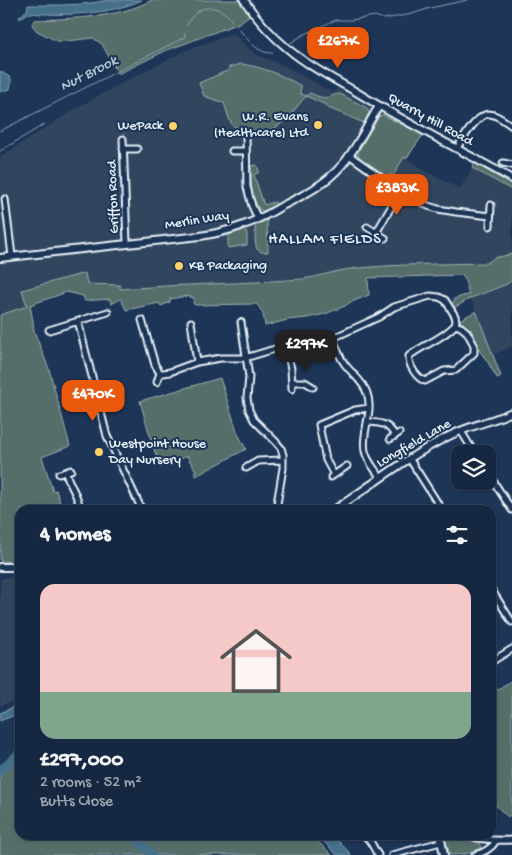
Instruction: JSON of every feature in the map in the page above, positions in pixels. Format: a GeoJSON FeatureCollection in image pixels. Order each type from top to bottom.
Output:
{"type":"FeatureCollection","features":[{"type":"Feature","properties":{"kind":"street","name":"Quarry Hill Road"},"geometry":{"type":"LineString","coordinates":[[244,0],[268,31],[287,48],[317,69],[379,106],[512,179]]}},
{"type":"Feature","properties":{"kind":"street","name":"Merlin Way"},"geometry":{"type":"LineString","coordinates":[[0,258],[219,233],[240,227],[302,196],[324,182],[349,156],[379,106]]}},
{"type":"Feature","properties":{"kind":"street"},"geometry":{"type":"LineString","coordinates":[[457,148],[472,126],[482,116],[493,114],[512,126]]}},
{"type":"Feature","properties":{"kind":"street"},"geometry":{"type":"LineString","coordinates":[[246,134],[248,187],[252,206],[258,219]]}},
{"type":"Feature","properties":{"kind":"street","name":"Griffon Road"},"geometry":{"type":"LineString","coordinates":[[123,139],[127,243]]}},
{"type":"Feature","properties":{"kind":"street","name":"Griffon Road"},"geometry":{"type":"LineString","coordinates":[[123,149],[138,148]]}},
{"type":"Feature","properties":{"kind":"street"},"geometry":{"type":"LineString","coordinates":[[232,151],[246,151]]}},
{"type":"Feature","properties":{"kind":"street"},"geometry":{"type":"LineString","coordinates":[[349,156],[428,206],[490,216]]}},
{"type":"Feature","properties":{"kind":"street"},"geometry":{"type":"LineString","coordinates":[[503,163],[512,165]]}},
{"type":"Feature","properties":{"kind":"street"},"geometry":{"type":"LineString","coordinates":[[376,232],[401,190]]}},
{"type":"Feature","properties":{"kind":"street"},"geometry":{"type":"LineString","coordinates":[[5,199],[3,206],[12,256]]}},
{"type":"Feature","properties":{"kind":"street"},"geometry":{"type":"LineString","coordinates":[[490,226],[491,206]]}},
{"type":"Feature","properties":{"kind":"street"},"geometry":{"type":"LineString","coordinates":[[367,227],[385,238]]}},
{"type":"Feature","properties":{"kind":"street"},"geometry":{"type":"LineString","coordinates":[[160,373],[170,372],[196,362],[221,358],[245,358],[296,343],[333,338],[394,308],[430,296],[439,297],[445,300],[456,318],[455,325],[443,336],[409,356],[409,362],[420,379],[424,381],[444,371],[456,370],[473,355],[475,348],[468,332],[455,325]]}},
{"type":"Feature","properties":{"kind":"street"},"geometry":{"type":"LineString","coordinates":[[447,303],[452,298]]}},
{"type":"Feature","properties":{"kind":"street"},"geometry":{"type":"LineString","coordinates":[[49,330],[108,312]]}},
{"type":"Feature","properties":{"kind":"street"},"geometry":{"type":"LineString","coordinates":[[142,320],[155,365],[160,373],[158,382]]}},
{"type":"Feature","properties":{"kind":"street"},"geometry":{"type":"LineString","coordinates":[[78,321],[107,436],[140,505]]}},
{"type":"Feature","properties":{"kind":"street"},"geometry":{"type":"LineString","coordinates":[[192,322],[196,362]]}},
{"type":"Feature","properties":{"kind":"street"},"geometry":{"type":"LineString","coordinates":[[240,322],[249,378],[248,410],[254,420],[274,439],[280,448],[283,460],[277,505]]}},
{"type":"Feature","properties":{"kind":"street"},"geometry":{"type":"LineString","coordinates":[[333,338],[344,364],[368,394],[369,408],[364,439],[365,450],[368,459],[380,477]]}},
{"type":"Feature","properties":{"kind":"street"},"geometry":{"type":"LineString","coordinates":[[286,346],[290,362],[292,389]]}},
{"type":"Feature","properties":{"kind":"street"},"geometry":{"type":"LineString","coordinates":[[292,382],[305,382],[313,386]]}},
{"type":"Feature","properties":{"kind":"street"},"geometry":{"type":"LineString","coordinates":[[313,427],[355,410],[369,408]]}},
{"type":"Feature","properties":{"kind":"street","name":"Longfield Lane"},"geometry":{"type":"LineString","coordinates":[[341,505],[380,477],[436,442],[512,412]]}},
{"type":"Feature","properties":{"kind":"street"},"geometry":{"type":"LineString","coordinates":[[368,422],[386,425],[395,436]]}},
{"type":"Feature","properties":{"kind":"street"},"geometry":{"type":"LineString","coordinates":[[319,425],[326,460],[333,476],[347,466]]}},
{"type":"Feature","properties":{"kind":"street"},"geometry":{"type":"LineString","coordinates":[[461,431],[470,445]]}},
{"type":"Feature","properties":{"kind":"street"},"geometry":{"type":"LineString","coordinates":[[409,458],[439,505]]}},
{"type":"Feature","properties":{"kind":"street"},"geometry":{"type":"LineString","coordinates":[[246,468],[258,461],[283,460]]}},
{"type":"Feature","properties":{"kind":"street"},"geometry":{"type":"LineString","coordinates":[[60,474],[68,471],[68,482],[76,494],[80,505]]}},
{"type":"Feature","properties":{"kind":"street"},"geometry":{"type":"LineString","coordinates":[[496,485],[512,510]]}},
{"type":"Feature","properties":{"kind":"street"},"geometry":{"type":"LineString","coordinates":[[0,566],[15,567]]}},
{"type":"Feature","properties":{"kind":"street"},"geometry":{"type":"LineString","coordinates":[[496,598],[512,622]]}},
{"type":"Feature","properties":{"kind":"street"},"geometry":{"type":"LineString","coordinates":[[496,659],[512,649]]}},
{"type":"Feature","properties":{"kind":"street"},"geometry":{"type":"LineString","coordinates":[[370,840],[378,855]]}},
{"type":"Feature","properties":{"kind":"street"},"geometry":{"type":"LineString","coordinates":[[392,855],[434,840]]}},
{"type":"Feature","properties":{"kind":"street"},"geometry":{"type":"LineString","coordinates":[[440,840],[444,855]]}},
{"type":"Feature","properties":{"kind":"street"},"geometry":{"type":"LineString","coordinates":[[488,840],[512,840]]}},
{"type":"Feature","properties":{"kind":"street"},"geometry":{"type":"LineString","coordinates":[[475,855],[486,851],[496,841]]}},
{"type":"Feature","properties":{"kind":"shaded area"},"geometry":{"type":"Polygon","coordinates":[[[108,0],[142,0],[115,9],[101,11],[71,14],[28,13],[20,19],[19,17],[27,10],[28,5],[78,4],[108,0]]]}},
{"type":"Feature","properties":{"kind":"shaded area"},"geometry":{"type":"Polygon","coordinates":[[[233,33],[257,55],[285,66],[333,93],[337,88],[423,135],[407,159],[427,172],[460,189],[472,168],[512,190],[512,254],[494,258],[487,263],[420,264],[350,269],[305,278],[120,289],[120,285],[87,284],[84,273],[22,290],[27,306],[0,315],[0,157],[82,105],[133,77],[185,51],[233,33]]]}},
{"type":"Feature","properties":{"kind":"shaded area"},"geometry":{"type":"Polygon","coordinates":[[[0,71],[11,78],[11,84],[10,89],[0,92],[0,71]]]}},
{"type":"Feature","properties":{"kind":"shaded area"},"geometry":{"type":"Polygon","coordinates":[[[512,280],[512,346],[493,355],[471,298],[507,284],[512,280]]]}},
{"type":"Feature","properties":{"kind":"shaded area"},"geometry":{"type":"Polygon","coordinates":[[[15,576],[15,700],[0,706],[0,579],[15,576]]]}},
{"type":"Feature","properties":{"kind":"shaded area"},"geometry":{"type":"Polygon","coordinates":[[[15,706],[15,715],[0,721],[0,713],[15,706]]]}},
{"type":"Feature","properties":{"kind":"shaded area"},"geometry":{"type":"Polygon","coordinates":[[[322,840],[337,840],[352,855],[337,855],[322,840]]]}},
{"type":"Feature","properties":{"kind":"green space"},"geometry":{"type":"Polygon","coordinates":[[[152,0],[239,0],[250,15],[239,23],[165,51],[118,74],[102,44],[93,38],[59,42],[37,31],[32,25],[34,20],[79,18],[124,11],[152,0]]]}},
{"type":"Feature","properties":{"kind":"green space"},"geometry":{"type":"Polygon","coordinates":[[[241,64],[265,69],[287,78],[301,86],[300,93],[306,96],[286,120],[271,131],[239,130],[230,120],[224,103],[204,96],[199,83],[229,70],[229,67],[241,64]]]}},
{"type":"Feature","properties":{"kind":"green space"},"geometry":{"type":"Polygon","coordinates":[[[310,93],[326,98],[340,94],[367,108],[369,113],[364,123],[326,107],[326,105],[306,96],[310,93]]]}},
{"type":"Feature","properties":{"kind":"green space"},"geometry":{"type":"Polygon","coordinates":[[[383,115],[423,135],[406,159],[404,157],[393,176],[390,174],[388,177],[360,158],[358,154],[358,150],[379,116],[383,115]]]}},
{"type":"Feature","properties":{"kind":"green space"},"geometry":{"type":"Polygon","coordinates":[[[475,163],[512,185],[512,190],[472,168],[475,163]]]}},
{"type":"Feature","properties":{"kind":"green space"},"geometry":{"type":"Polygon","coordinates":[[[257,165],[259,172],[254,175],[264,205],[275,202],[277,205],[265,211],[260,210],[254,200],[252,189],[251,166],[257,165]]]}},
{"type":"Feature","properties":{"kind":"green space"},"geometry":{"type":"Polygon","coordinates":[[[267,220],[268,252],[262,252],[256,247],[255,227],[258,223],[267,220]]]}},
{"type":"Feature","properties":{"kind":"green space"},"geometry":{"type":"Polygon","coordinates":[[[243,230],[247,233],[247,245],[228,248],[228,235],[243,230]]]}},
{"type":"Feature","properties":{"kind":"green space"},"geometry":{"type":"Polygon","coordinates":[[[512,254],[512,280],[507,284],[471,298],[454,308],[452,304],[454,299],[469,294],[463,275],[368,278],[369,295],[325,314],[287,320],[265,326],[262,311],[256,304],[195,305],[193,303],[194,298],[187,296],[170,299],[170,302],[161,306],[159,303],[126,310],[121,299],[111,304],[110,299],[85,301],[83,296],[67,292],[30,305],[34,331],[49,369],[70,446],[42,457],[53,491],[56,490],[60,502],[56,503],[57,505],[15,505],[15,562],[0,561],[0,315],[27,306],[22,290],[85,273],[87,284],[120,285],[120,289],[302,279],[344,270],[419,264],[487,263],[494,258],[512,254]]]}},
{"type":"Feature","properties":{"kind":"green space"},"geometry":{"type":"Polygon","coordinates":[[[476,311],[501,376],[497,378],[479,350],[470,331],[460,320],[476,311]]]}},
{"type":"Feature","properties":{"kind":"green space"},"geometry":{"type":"Polygon","coordinates":[[[220,378],[238,434],[246,449],[196,476],[194,472],[196,471],[187,456],[161,467],[153,447],[140,401],[220,378]]]}},
{"type":"Feature","properties":{"kind":"green space"},"geometry":{"type":"Polygon","coordinates":[[[512,680],[512,813],[508,817],[496,806],[496,690],[512,680]]]}},
{"type":"Feature","properties":{"kind":"green space"},"geometry":{"type":"Polygon","coordinates":[[[15,759],[15,840],[133,840],[147,855],[0,855],[0,772],[15,759]]]}},
{"type":"Feature","properties":{"kind":"green space"},"geometry":{"type":"Polygon","coordinates":[[[140,840],[316,840],[332,855],[154,855],[140,840]]]}},
{"type":"Feature","properties":{"kind":"green space"},"geometry":{"type":"Polygon","coordinates":[[[446,840],[471,840],[479,843],[481,846],[477,851],[450,855],[446,840]]]}},
{"type":"Feature","properties":{"kind":"waterway","name":"Nut Brook"},"geometry":{"type":"LineString","coordinates":[[289,44],[303,35],[335,20],[352,20],[375,16],[384,19],[468,0]]}},
{"type":"Feature","properties":{"kind":"waterway","name":"Nut Brook"},"geometry":{"type":"LineString","coordinates":[[187,26],[195,13],[201,9],[208,8],[221,10],[232,21]]}},
{"type":"Feature","properties":{"kind":"waterway","name":"Nut Brook"},"geometry":{"type":"LineString","coordinates":[[239,29],[258,49],[273,53]]}},
{"type":"Feature","properties":{"kind":"waterway","name":"Nut Brook"},"geometry":{"type":"LineString","coordinates":[[0,131],[185,37],[185,33]]}},
{"type":"Feature","properties":{"kind":"waterway"},"geometry":{"type":"LineString","coordinates":[[0,151],[45,124]]}},
{"type":"Feature","properties":{"kind":"waterway"},"geometry":{"type":"LineString","coordinates":[[0,770],[15,757]]}},
{"type":"Feature","properties":{"kind":"waterway"},"geometry":{"type":"LineString","coordinates":[[138,840],[152,855]]}},
{"type":"Feature","properties":{"kind":"place","name":"W.R. Evans (Healthcare) Ltd"},"geometry":{"type":"Point","coordinates":[318,125]}},
{"type":"Feature","properties":{"kind":"place","name":"WePack"},"geometry":{"type":"Point","coordinates":[173,126]}},
{"type":"Feature","properties":{"kind":"place","name":"KB Packaging"},"geometry":{"type":"Point","coordinates":[179,266]}},
{"type":"Feature","properties":{"kind":"place","name":"Westpoint House Day Nursery"},"geometry":{"type":"Point","coordinates":[99,452]}},
{"type":"Feature","properties":{"kind":"district","name":"HALLAM FIELDS"},"geometry":{"type":"Point","coordinates":[325,240]}}]}
